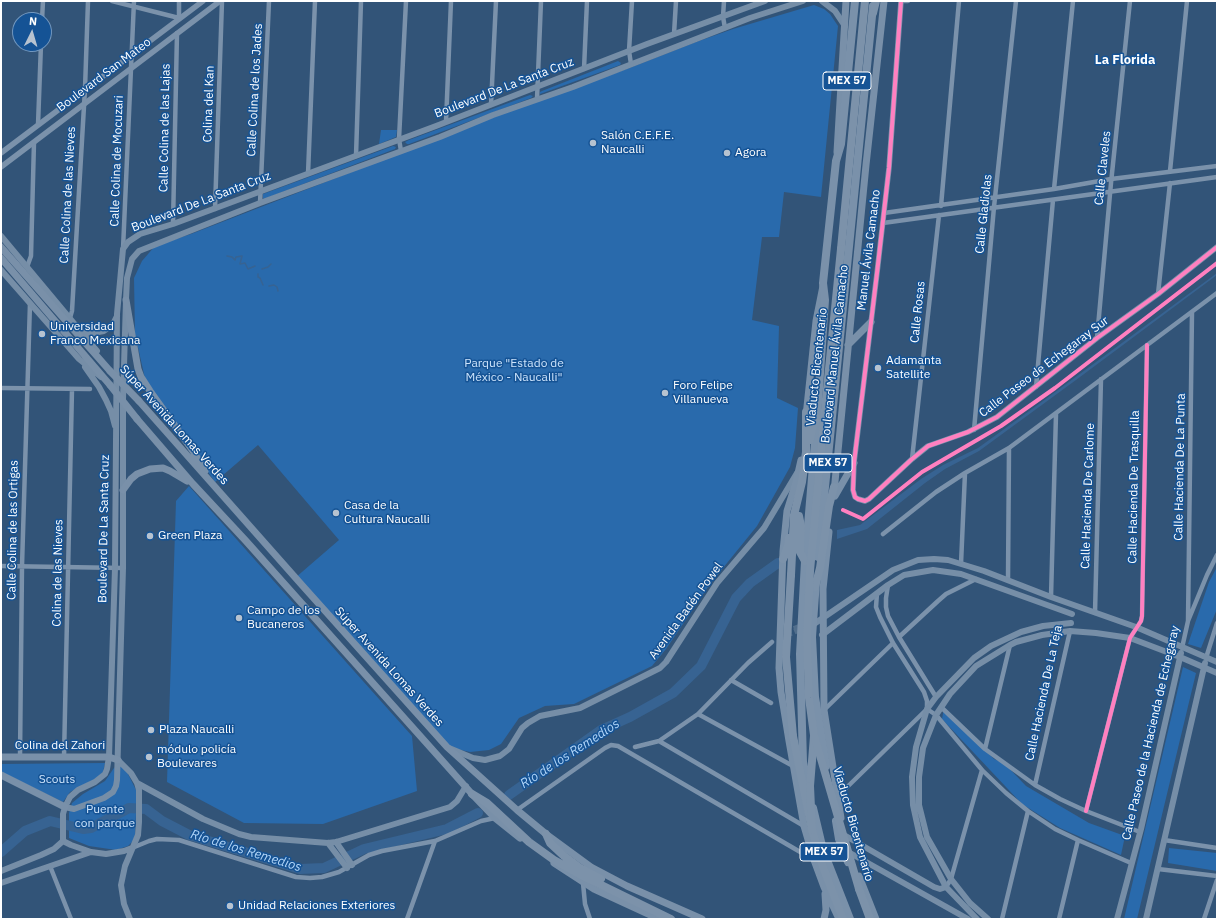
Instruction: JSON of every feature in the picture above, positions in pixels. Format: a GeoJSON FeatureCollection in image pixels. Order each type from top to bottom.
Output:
{"type":"FeatureCollection","features":[{"type":"Feature","properties":{"kind":"highway","name":"Boulevard Manuel Ávila Camacho"},"geometry":{"type":"LineString","coordinates":[[848,919],[823,850],[803,762],[800,654],[805,561],[818,418],[825,300],[823,283],[836,161],[840,144],[855,1]]}},
{"type":"Feature","properties":{"kind":"highway","name":"Viaducto Bicentenario"},"geometry":{"type":"LineString","coordinates":[[864,1],[810,571],[807,639],[809,698],[814,735],[869,919]]}},
{"type":"Feature","properties":{"kind":"highway","name":"Boulevard Manuel Ávila Camacho"},"geometry":{"type":"LineString","coordinates":[[869,919],[839,839],[815,697],[813,616],[875,1]]}},
{"type":"Feature","properties":{"kind":"highway"},"geometry":{"type":"LineString","coordinates":[[806,412],[805,466],[794,539],[791,575],[786,657],[787,676],[793,736],[810,829],[843,919]]}},
{"type":"Feature","properties":{"kind":"highway"},"geometry":{"type":"LineString","coordinates":[[797,516],[812,430],[814,421],[818,418]]}},
{"type":"Feature","properties":{"kind":"highway"},"geometry":{"type":"LineString","coordinates":[[815,587],[820,568],[829,506],[834,487]]}},
{"type":"Feature","properties":{"kind":"highway"},"geometry":{"type":"LineString","coordinates":[[794,539],[805,561]]}},
{"type":"Feature","properties":{"kind":"highway"},"geometry":{"type":"LineString","coordinates":[[783,558],[788,546],[794,539]]}},
{"type":"Feature","properties":{"kind":"highway","name":"Viaducto Bicentenario"},"geometry":{"type":"LineString","coordinates":[[810,829],[810,786],[814,735]]}},
{"type":"Feature","properties":{"kind":"highway"},"geometry":{"type":"LineString","coordinates":[[472,794],[487,803],[529,842],[554,860],[583,876],[679,919]]}},
{"type":"Feature","properties":{"kind":"highway"},"geometry":{"type":"LineString","coordinates":[[810,829],[848,919]]}},
{"type":"Feature","properties":{"kind":"highway"},"geometry":{"type":"LineString","coordinates":[[546,834],[550,842],[564,856],[580,868],[671,919]]}},
{"type":"Feature","properties":{"kind":"main road","name":"Boulevard De La Santa Cruz"},"geometry":{"type":"LineString","coordinates":[[64,811],[70,797],[78,790],[95,782],[108,769],[115,568],[117,314],[123,249],[128,242],[134,237],[215,209],[491,105],[629,51],[765,1]]}},
{"type":"Feature","properties":{"kind":"main road","name":"Boulevard De La Santa Cruz"},"geometry":{"type":"LineString","coordinates":[[64,811],[110,796],[116,786],[124,568],[123,399],[126,300],[127,278],[132,259],[139,250],[725,28],[803,1]]}},
{"type":"Feature","properties":{"kind":"main road"},"geometry":{"type":"LineString","coordinates":[[822,1],[835,11],[845,26]]}},
{"type":"Feature","properties":{"kind":"main road","name":"Boulevard Manuel Ávila Camacho"},"geometry":{"type":"LineString","coordinates":[[836,161],[846,1]]}},
{"type":"Feature","properties":{"kind":"main road","name":"Boulevard Manuel Ávila Camacho"},"geometry":{"type":"LineString","coordinates":[[876,919],[844,835],[824,710],[822,635],[817,622],[833,499],[884,1]]}},
{"type":"Feature","properties":{"kind":"main road","name":"Súper Avenida Lomas Verdes"},"geometry":{"type":"LineString","coordinates":[[1,236],[70,318],[105,362],[109,370]]}},
{"type":"Feature","properties":{"kind":"main road","name":"Súper Avenida Lomas Verdes"},"geometry":{"type":"LineString","coordinates":[[1,247],[109,370],[139,400],[447,747],[520,808],[546,834],[591,867],[627,886],[702,919]]}},
{"type":"Feature","properties":{"kind":"main road","name":"Súper Avenida Lomas Verdes"},"geometry":{"type":"LineString","coordinates":[[1,258],[193,484],[495,818],[535,850],[583,883],[659,919]]}},
{"type":"Feature","properties":{"kind":"main road","name":"Súper Avenida Lomas Verdes"},"geometry":{"type":"LineString","coordinates":[[1,270],[79,359],[109,385]]}},
{"type":"Feature","properties":{"kind":"main road","name":"Boulevard Manuel Ávila Camacho"},"geometry":{"type":"LineString","coordinates":[[823,283],[816,321],[800,466],[787,511],[783,558],[783,634],[779,668],[781,692],[793,766],[810,829],[814,860],[824,887],[839,919]]}},
{"type":"Feature","properties":{"kind":"main road"},"geometry":{"type":"LineString","coordinates":[[126,300],[138,369],[141,377],[158,404],[193,451],[212,484]]}},
{"type":"Feature","properties":{"kind":"main road"},"geometry":{"type":"LineString","coordinates":[[81,332],[93,333],[104,331],[113,324],[117,314]]}},
{"type":"Feature","properties":{"kind":"main road"},"geometry":{"type":"LineString","coordinates":[[848,345],[871,322]]}},
{"type":"Feature","properties":{"kind":"main road"},"geometry":{"type":"LineString","coordinates":[[79,359],[99,387],[106,400],[114,422],[117,442]]}},
{"type":"Feature","properties":{"kind":"main road"},"geometry":{"type":"LineString","coordinates":[[833,499],[854,463]]}},
{"type":"Feature","properties":{"kind":"main road","name":"Avenida Badén Powel"},"geometry":{"type":"LineString","coordinates":[[447,747],[473,758],[485,760],[500,756],[509,749],[522,728],[540,716],[580,708],[660,668],[666,662],[717,583],[764,528],[800,466]]}},
{"type":"Feature","properties":{"kind":"main road"},"geometry":{"type":"LineString","coordinates":[[123,490],[131,479],[137,474],[143,470],[156,468],[170,471],[193,484]]}},
{"type":"Feature","properties":{"kind":"main road"},"geometry":{"type":"LineString","coordinates":[[817,622],[893,570],[918,560],[934,559],[961,564],[1008,580],[1136,628],[1217,662]]}},
{"type":"Feature","properties":{"kind":"main road"},"geometry":{"type":"LineString","coordinates":[[918,560],[920,571]]}},
{"type":"Feature","properties":{"kind":"main road"},"geometry":{"type":"LineString","coordinates":[[822,635],[888,585],[904,575],[920,571],[947,571],[976,579],[1072,614]]}},
{"type":"Feature","properties":{"kind":"main road","name":"Calle Hacienda De La Teja"},"geometry":{"type":"LineString","coordinates":[[1070,631],[1072,605]]}},
{"type":"Feature","properties":{"kind":"main road"},"geometry":{"type":"LineString","coordinates":[[977,919],[946,887],[920,837],[913,805],[912,777],[916,747],[927,709],[944,688],[974,658],[991,646],[1007,637],[1021,632],[1043,626],[1071,622]]}},
{"type":"Feature","properties":{"kind":"main road"},"geometry":{"type":"LineString","coordinates":[[988,919],[970,903],[951,879],[927,837],[919,805],[919,778],[923,748],[936,715],[950,694],[976,666],[1010,645],[1042,635],[1070,631],[1130,638],[1217,672]]}},
{"type":"Feature","properties":{"kind":"main road","name":"Calle Paseo de la Hacienda de Echegaray"},"geometry":{"type":"LineString","coordinates":[[1117,919],[1140,832],[1182,648]]}},
{"type":"Feature","properties":{"kind":"main road"},"geometry":{"type":"LineString","coordinates":[[1146,919],[1206,658]]}},
{"type":"Feature","properties":{"kind":"main road"},"geometry":{"type":"LineString","coordinates":[[447,747],[448,767]]}},
{"type":"Feature","properties":{"kind":"main road","name":"Colina del Zahori"},"geometry":{"type":"LineString","coordinates":[[1,757],[109,757],[118,760]]}},
{"type":"Feature","properties":{"kind":"main road"},"geometry":{"type":"LineString","coordinates":[[118,760],[131,773],[137,783],[139,799],[138,835],[122,875],[121,885],[124,904],[130,919]]}},
{"type":"Feature","properties":{"kind":"main road"},"geometry":{"type":"LineString","coordinates":[[1,774],[64,811],[63,841],[54,849],[1,871]]}},
{"type":"Feature","properties":{"kind":"main road"},"geometry":{"type":"LineString","coordinates":[[137,783],[202,819],[239,834],[251,837],[328,843],[336,842],[450,807],[457,801],[466,786]]}},
{"type":"Feature","properties":{"kind":"main road"},"geometry":{"type":"LineString","coordinates":[[844,835],[934,887],[940,889],[946,887]]}},
{"type":"Feature","properties":{"kind":"main road"},"geometry":{"type":"LineString","coordinates":[[63,841],[91,852],[110,854],[132,848]]}},
{"type":"Feature","properties":{"kind":"main road"},"geometry":{"type":"LineString","coordinates":[[336,842],[348,865]]}},
{"type":"Feature","properties":{"kind":"main road"},"geometry":{"type":"LineString","coordinates":[[328,843],[333,851],[348,865]]}},
{"type":"Feature","properties":{"kind":"main road"},"geometry":{"type":"LineString","coordinates":[[1,883],[91,852]]}},
{"type":"Feature","properties":{"kind":"main road"},"geometry":{"type":"LineString","coordinates":[[850,853],[968,919]]}},
{"type":"Feature","properties":{"kind":"main road"},"geometry":{"type":"LineString","coordinates":[[824,887],[826,910],[824,919]]}},
{"type":"Feature","properties":{"kind":"street"},"geometry":{"type":"LineString","coordinates":[[42,12],[43,1]]}},
{"type":"Feature","properties":{"kind":"street","name":"Calle Colina de las Nieves"},"geometry":{"type":"LineString","coordinates":[[70,318],[72,311],[85,89],[88,1]]}},
{"type":"Feature","properties":{"kind":"street"},"geometry":{"type":"LineString","coordinates":[[112,1],[134,4],[179,18],[179,1]]}},
{"type":"Feature","properties":{"kind":"street","name":"Boulevard San Mateo"},"geometry":{"type":"LineString","coordinates":[[1,153],[202,1]]}},
{"type":"Feature","properties":{"kind":"street","name":"Boulevard San Mateo"},"geometry":{"type":"LineString","coordinates":[[1,167],[221,1]]}},
{"type":"Feature","properties":{"kind":"street","name":"Colina del Kan"},"geometry":{"type":"LineString","coordinates":[[215,209],[221,1]]}},
{"type":"Feature","properties":{"kind":"street","name":"Calle Colina de los Jades"},"geometry":{"type":"LineString","coordinates":[[260,203],[269,1]]}},
{"type":"Feature","properties":{"kind":"street"},"geometry":{"type":"LineString","coordinates":[[308,174],[314,1]]}},
{"type":"Feature","properties":{"kind":"street"},"geometry":{"type":"LineString","coordinates":[[356,156],[361,1]]}},
{"type":"Feature","properties":{"kind":"street"},"geometry":{"type":"LineString","coordinates":[[401,151],[399,139],[406,1]]}},
{"type":"Feature","properties":{"kind":"street"},"geometry":{"type":"LineString","coordinates":[[446,122],[451,1]]}},
{"type":"Feature","properties":{"kind":"street"},"geometry":{"type":"LineString","coordinates":[[491,105],[496,1]]}},
{"type":"Feature","properties":{"kind":"street"},"geometry":{"type":"LineString","coordinates":[[537,99],[541,1]]}},
{"type":"Feature","properties":{"kind":"street"},"geometry":{"type":"LineString","coordinates":[[584,69],[587,1]]}},
{"type":"Feature","properties":{"kind":"street"},"geometry":{"type":"LineString","coordinates":[[631,64],[629,51],[632,1]]}},
{"type":"Feature","properties":{"kind":"street"},"geometry":{"type":"LineString","coordinates":[[674,34],[676,1]]}},
{"type":"Feature","properties":{"kind":"street"},"geometry":{"type":"LineString","coordinates":[[724,1],[723,16],[725,28]]}},
{"type":"Feature","properties":{"kind":"street"},"geometry":{"type":"LineString","coordinates":[[902,1],[908,1]]}},
{"type":"Feature","properties":{"kind":"street","name":"Manuel Ávila Camacho"},"geometry":{"type":"LineString","coordinates":[[858,499],[855,497],[853,490],[854,463],[884,214],[902,1]]}},
{"type":"Feature","properties":{"kind":"street"},"geometry":{"type":"LineString","coordinates":[[941,206],[959,1]]}},
{"type":"Feature","properties":{"kind":"street","name":"Calle Gladiolas"},"geometry":{"type":"LineString","coordinates":[[974,430],[994,207],[1016,1]]}},
{"type":"Feature","properties":{"kind":"street"},"geometry":{"type":"LineString","coordinates":[[1054,189],[1074,1]]}},
{"type":"Feature","properties":{"kind":"street","name":"Calle Claveles"},"geometry":{"type":"LineString","coordinates":[[1097,338],[1111,179],[1130,1]]}},
{"type":"Feature","properties":{"kind":"street"},"geometry":{"type":"LineString","coordinates":[[1170,171],[1187,1]]}},
{"type":"Feature","properties":{"kind":"street","name":"Calle Colina de Mocuzari"},"geometry":{"type":"LineString","coordinates":[[123,249],[134,4]]}},
{"type":"Feature","properties":{"kind":"street","name":"Calle Colina de las Lajas"},"geometry":{"type":"LineString","coordinates":[[174,224],[177,33]]}},
{"type":"Feature","properties":{"kind":"street"},"geometry":{"type":"LineString","coordinates":[[38,125],[41,52]]}},
{"type":"Feature","properties":{"kind":"street"},"geometry":{"type":"LineString","coordinates":[[27,268],[31,256],[34,142]]}},
{"type":"Feature","properties":{"kind":"street"},"geometry":{"type":"LineString","coordinates":[[884,214],[1111,179],[1217,166]]}},
{"type":"Feature","properties":{"kind":"street"},"geometry":{"type":"LineString","coordinates":[[883,223],[1217,177]]}},
{"type":"Feature","properties":{"kind":"street"},"geometry":{"type":"LineString","coordinates":[[1158,294],[1170,183]]}},
{"type":"Feature","properties":{"kind":"street"},"geometry":{"type":"LineString","coordinates":[[1036,387],[1053,200]]}},
{"type":"Feature","properties":{"kind":"street","name":"Calle Rosas"},"geometry":{"type":"LineString","coordinates":[[912,459],[939,215]]}},
{"type":"Feature","properties":{"kind":"street","name":"Calle Paseo de Echegaray Sur"},"geometry":{"type":"LineString","coordinates":[[858,499],[865,501],[869,499],[928,446],[974,430],[997,417],[1097,338],[1158,294],[1217,247]]}},
{"type":"Feature","properties":{"kind":"street"},"geometry":{"type":"LineString","coordinates":[[883,534],[936,492],[1009,448],[1217,293]]}},
{"type":"Feature","properties":{"kind":"street","name":"Calle Colina de las Ortigas"},"geometry":{"type":"LineString","coordinates":[[20,757],[22,566],[30,303]]}},
{"type":"Feature","properties":{"kind":"street","name":"Calle Hacienda De La Punta"},"geometry":{"type":"LineString","coordinates":[[1188,621],[1192,312]]}},
{"type":"Feature","properties":{"kind":"street","name":"Calle Hacienda De Trasquilla"},"geometry":{"type":"LineString","coordinates":[[1086,812],[1130,638],[1141,621],[1142,616],[1147,345]]}},
{"type":"Feature","properties":{"kind":"street","name":"Calle Hacienda De Carlome"},"geometry":{"type":"LineString","coordinates":[[1095,613],[1101,379]]}},
{"type":"Feature","properties":{"kind":"street"},"geometry":{"type":"LineString","coordinates":[[1,388],[90,389]]}},
{"type":"Feature","properties":{"kind":"street","name":"Colina de las Nieves"},"geometry":{"type":"LineString","coordinates":[[64,757],[72,389]]}},
{"type":"Feature","properties":{"kind":"street"},"geometry":{"type":"LineString","coordinates":[[1051,597],[1056,414]]}},
{"type":"Feature","properties":{"kind":"street"},"geometry":{"type":"LineString","coordinates":[[1008,580],[1009,448]]}},
{"type":"Feature","properties":{"kind":"street"},"geometry":{"type":"LineString","coordinates":[[961,564],[964,474]]}},
{"type":"Feature","properties":{"kind":"street","name":"Calle Paseo de la Hacienda de Echegaray"},"geometry":{"type":"LineString","coordinates":[[1182,648],[1188,621],[1217,555]]}},
{"type":"Feature","properties":{"kind":"street"},"geometry":{"type":"LineString","coordinates":[[1,566],[124,568]]}},
{"type":"Feature","properties":{"kind":"street"},"geometry":{"type":"LineString","coordinates":[[899,637],[942,597],[976,579]]}},
{"type":"Feature","properties":{"kind":"street"},"geometry":{"type":"LineString","coordinates":[[888,585],[886,607],[888,616],[899,637],[936,697]]}},
{"type":"Feature","properties":{"kind":"street"},"geometry":{"type":"LineString","coordinates":[[838,796],[927,709],[927,701],[924,692],[893,643],[880,617],[876,607],[877,593]]}},
{"type":"Feature","properties":{"kind":"street"},"geometry":{"type":"LineString","coordinates":[[1206,658],[1217,623]]}},
{"type":"Feature","properties":{"kind":"street","name":"Calle Hacienda De La Teja"},"geometry":{"type":"LineString","coordinates":[[1035,785],[1070,631]]}},
{"type":"Feature","properties":{"kind":"street"},"geometry":{"type":"LineString","coordinates":[[634,747],[660,741],[698,714],[748,663],[772,642]]}},
{"type":"Feature","properties":{"kind":"street"},"geometry":{"type":"LineString","coordinates":[[824,710],[893,643]]}},
{"type":"Feature","properties":{"kind":"street"},"geometry":{"type":"LineString","coordinates":[[986,749],[1010,645]]}},
{"type":"Feature","properties":{"kind":"street"},"geometry":{"type":"LineString","coordinates":[[731,680],[771,703]]}},
{"type":"Feature","properties":{"kind":"street"},"geometry":{"type":"LineString","coordinates":[[944,688],[950,694]]}},
{"type":"Feature","properties":{"kind":"street"},"geometry":{"type":"LineString","coordinates":[[941,707],[986,749],[1035,785],[1086,812],[1140,832]]}},
{"type":"Feature","properties":{"kind":"street"},"geometry":{"type":"LineString","coordinates":[[927,709],[936,715],[982,770],[1006,793],[1028,811],[1056,829],[1131,863]]}},
{"type":"Feature","properties":{"kind":"street"},"geometry":{"type":"LineString","coordinates":[[698,714],[793,766]]}},
{"type":"Feature","properties":{"kind":"street"},"geometry":{"type":"LineString","coordinates":[[660,741],[810,829]]}},
{"type":"Feature","properties":{"kind":"street"},"geometry":{"type":"LineString","coordinates":[[520,808],[605,748],[618,746],[814,860]]}},
{"type":"Feature","properties":{"kind":"street"},"geometry":{"type":"LineString","coordinates":[[946,887],[951,879],[982,770]]}},
{"type":"Feature","properties":{"kind":"street"},"geometry":{"type":"LineString","coordinates":[[1002,919],[1028,811]]}},
{"type":"Feature","properties":{"kind":"street"},"geometry":{"type":"LineString","coordinates":[[132,848],[157,839],[179,840],[296,877],[310,878],[322,877],[369,855],[382,851],[435,841],[481,821],[495,818]]}},
{"type":"Feature","properties":{"kind":"street"},"geometry":{"type":"LineString","coordinates":[[1059,919],[1078,840]]}},
{"type":"Feature","properties":{"kind":"street"},"geometry":{"type":"LineString","coordinates":[[1164,840],[1217,848]]}},
{"type":"Feature","properties":{"kind":"street"},"geometry":{"type":"LineString","coordinates":[[407,919],[435,841]]}},
{"type":"Feature","properties":{"kind":"street"},"geometry":{"type":"LineString","coordinates":[[50,866],[70,919]]}},
{"type":"Feature","properties":{"kind":"street"},"geometry":{"type":"LineString","coordinates":[[1158,869],[1217,876]]}},
{"type":"Feature","properties":{"kind":"street"},"geometry":{"type":"LineString","coordinates":[[1204,919],[1217,880]]}},
{"type":"Feature","properties":{"kind":"street"},"geometry":{"type":"LineString","coordinates":[[583,883],[585,904],[590,919]]}},
{"type":"Feature","properties":{"kind":"green space","name":"Parque \"Estado de México - Naucalli\""},"geometry":{"type":"Polygon","coordinates":[[[814,5],[824,9],[830,14],[838,26],[821,197],[784,192],[779,237],[762,237],[752,320],[779,326],[777,398],[798,408],[795,448],[790,467],[757,526],[710,584],[666,649],[652,666],[574,704],[545,706],[519,718],[501,744],[489,750],[470,752],[447,747],[295,578],[339,540],[258,445],[215,482],[146,383],[135,334],[134,278],[142,261],[155,246],[191,234],[494,117],[696,42],[733,29],[814,5]]]}},
{"type":"Feature","properties":{"kind":"green space"},"geometry":{"type":"Polygon","coordinates":[[[618,61],[621,63],[620,65],[540,94],[542,91],[618,61]]]}},
{"type":"Feature","properties":{"kind":"green space"},"geometry":{"type":"Polygon","coordinates":[[[530,95],[533,96],[409,144],[405,142],[409,140],[530,95]]]}},
{"type":"Feature","properties":{"kind":"green space"},"geometry":{"type":"Polygon","coordinates":[[[381,130],[397,130],[396,137],[379,144],[381,130]]]}},
{"type":"Feature","properties":{"kind":"green space"},"geometry":{"type":"Polygon","coordinates":[[[393,146],[396,147],[395,149],[264,199],[263,198],[263,194],[393,146]]]}},
{"type":"Feature","properties":{"kind":"green space","name":"Campo de los Bucaneros"},"geometry":{"type":"Polygon","coordinates":[[[189,486],[412,736],[417,791],[323,824],[244,823],[167,782],[176,501],[189,486]]]}},
{"type":"Feature","properties":{"kind":"green space"},"geometry":{"type":"Polygon","coordinates":[[[1217,567],[1217,609],[1201,648],[1188,644],[1209,582],[1217,567]]]}},
{"type":"Feature","properties":{"kind":"green space"},"geometry":{"type":"Polygon","coordinates":[[[1183,667],[1196,673],[1137,919],[1124,919],[1183,667]]]}},
{"type":"Feature","properties":{"kind":"green space"},"geometry":{"type":"Polygon","coordinates":[[[944,708],[994,759],[1004,763],[1026,786],[1089,823],[1125,836],[1121,855],[1060,828],[1022,804],[942,719],[944,708]]]}},
{"type":"Feature","properties":{"kind":"green space","name":"Scouts"},"geometry":{"type":"Polygon","coordinates":[[[105,763],[103,772],[97,778],[70,792],[63,802],[1,772],[1,764],[105,763]]]}},
{"type":"Feature","properties":{"kind":"green space","name":"Puente con parque"},"geometry":{"type":"Polygon","coordinates":[[[119,764],[126,770],[137,792],[135,835],[133,841],[128,846],[116,850],[89,846],[69,838],[69,813],[72,803],[83,794],[105,781],[114,768],[119,764]]]}},
{"type":"Feature","properties":{"kind":"green space"},"geometry":{"type":"Polygon","coordinates":[[[1169,848],[1217,853],[1217,871],[1168,863],[1169,848]]]}},
{"type":"Feature","properties":{"kind":"shaded area"},"geometry":{"type":"Polygon","coordinates":[[[1217,273],[1217,275],[979,451],[945,469],[867,529],[837,539],[837,530],[860,525],[921,479],[943,465],[978,448],[1217,273]]]}},
{"type":"Feature","properties":{"kind":"waterway"},"geometry":{"type":"LineString","coordinates":[[227,256],[232,257],[235,260],[236,257],[242,256],[240,264],[245,263],[248,269],[255,266]]}},
{"type":"Feature","properties":{"kind":"waterway"},"geometry":{"type":"LineString","coordinates":[[262,269],[271,264]]}},
{"type":"Feature","properties":{"kind":"waterway"},"geometry":{"type":"LineString","coordinates":[[258,274],[258,277],[263,285]]}},
{"type":"Feature","properties":{"kind":"waterway"},"geometry":{"type":"LineString","coordinates":[[269,286],[274,285],[277,287],[278,291]]}},
{"type":"Feature","properties":{"kind":"waterway","name":"Río de los Remedios"},"geometry":{"type":"LineString","coordinates":[[509,795],[601,730],[630,717],[673,693],[701,666],[736,598],[750,583],[778,563]]}},
{"type":"Feature","properties":{"kind":"waterway","name":"Río de los Remedios"},"geometry":{"type":"LineString","coordinates":[[1,852],[25,831],[50,821],[83,829],[91,828],[129,808],[146,809],[162,821],[189,835],[300,869],[324,868],[364,849],[447,829],[478,813]]}},
{"type":"Feature","properties":{"kind":"tunnel"},"geometry":{"type":"LineString","coordinates":[[786,632],[804,625]]}},
{"type":"Feature","properties":{"kind":"tunnel"},"geometry":{"type":"LineString","coordinates":[[786,635],[803,628]]}},
{"type":"Feature","properties":{"kind":"cycle path"},"geometry":{"type":"LineString","coordinates":[[901,1],[889,168],[854,463],[853,490],[855,497],[865,501],[869,499],[928,446],[968,432],[997,417],[1097,338],[1158,294],[1217,247]]}},
{"type":"Feature","properties":{"kind":"cycle path"},"geometry":{"type":"LineString","coordinates":[[843,510],[863,519],[922,472],[1001,426],[1055,388],[1217,263]]}},
{"type":"Feature","properties":{"kind":"cycle path"},"geometry":{"type":"LineString","coordinates":[[1086,811],[1130,638],[1141,621],[1142,616],[1147,345]]}},
{"type":"Feature","properties":{"kind":"place","name":"Salón C.E.F.E. Naucalli"},"geometry":{"type":"Point","coordinates":[593,143]}},
{"type":"Feature","properties":{"kind":"place","name":"Agora"},"geometry":{"type":"Point","coordinates":[727,153]}},
{"type":"Feature","properties":{"kind":"place","name":"Universidad Franco Mexicana"},"geometry":{"type":"Point","coordinates":[42,334]}},
{"type":"Feature","properties":{"kind":"place","name":"Adamanta Satellite"},"geometry":{"type":"Point","coordinates":[878,368]}},
{"type":"Feature","properties":{"kind":"place","name":"Foro Felipe Villanueva"},"geometry":{"type":"Point","coordinates":[665,393]}},
{"type":"Feature","properties":{"kind":"place","name":"Casa de la Cultura Naucalli"},"geometry":{"type":"Point","coordinates":[336,513]}},
{"type":"Feature","properties":{"kind":"place","name":"Green Plaza"},"geometry":{"type":"Point","coordinates":[150,536]}},
{"type":"Feature","properties":{"kind":"place","name":"Campo de los Bucaneros"},"geometry":{"type":"Point","coordinates":[239,618]}},
{"type":"Feature","properties":{"kind":"place","name":"Plaza Naucalli"},"geometry":{"type":"Point","coordinates":[151,730]}},
{"type":"Feature","properties":{"kind":"place","name":"módulo policía Boulevares"},"geometry":{"type":"Point","coordinates":[149,757]}},
{"type":"Feature","properties":{"kind":"place","name":"Unidad Relaciones Exteriores"},"geometry":{"type":"Point","coordinates":[230,906]}},
{"type":"Feature","properties":{"kind":"district","name":"La Florida"},"geometry":{"type":"Point","coordinates":[1125,60]}}]}
